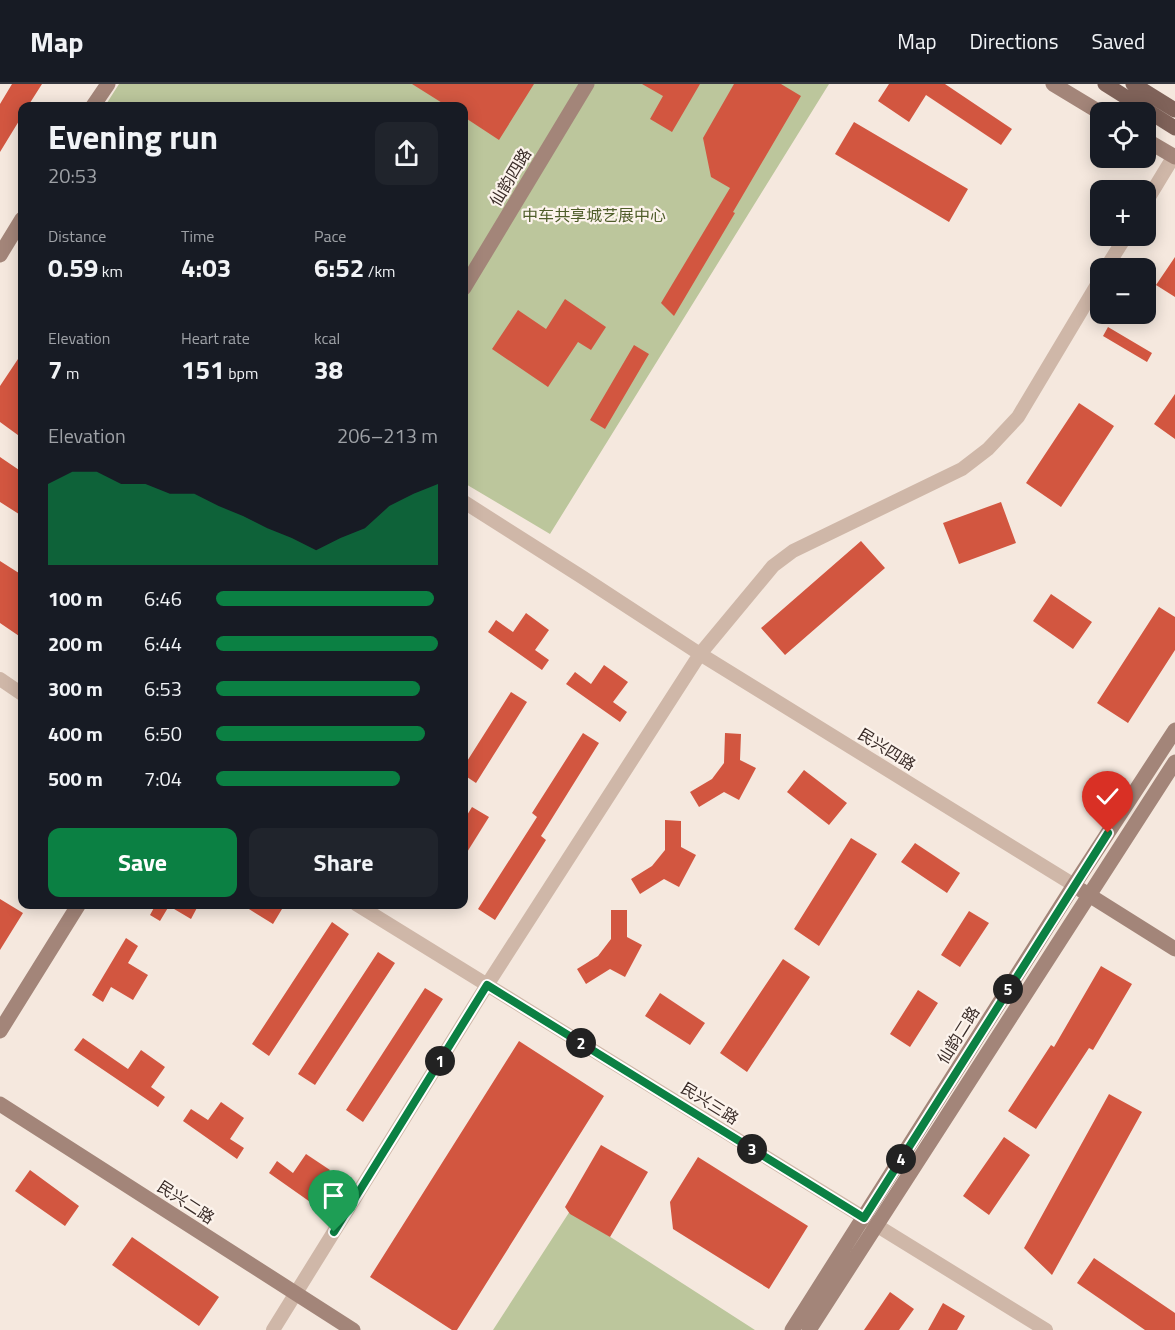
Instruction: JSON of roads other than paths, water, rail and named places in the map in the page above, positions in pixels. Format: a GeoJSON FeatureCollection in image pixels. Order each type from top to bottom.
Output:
{"type":"FeatureCollection","features":[{"type":"Feature","properties":{"kind":"main road"},"geometry":{"type":"LineString","coordinates":[[1105,84],[1175,128]]}},
{"type":"Feature","properties":{"kind":"main road"},"geometry":{"type":"LineString","coordinates":[[1132,84],[1175,110]]}},
{"type":"Feature","properties":{"kind":"street"},"geometry":{"type":"LineString","coordinates":[[96,102],[108,84]]}},
{"type":"Feature","properties":{"kind":"street","name":"仙韵四路"},"geometry":{"type":"LineString","coordinates":[[468,281],[587,84]]}},
{"type":"Feature","properties":{"kind":"street"},"geometry":{"type":"LineString","coordinates":[[1053,84],[1090,106]]}},
{"type":"Feature","properties":{"kind":"street"},"geometry":{"type":"LineString","coordinates":[[1156,146],[1174,156],[1156,186]]}},
{"type":"Feature","properties":{"kind":"street"},"geometry":{"type":"LineString","coordinates":[[0,255],[18,229]]}},
{"type":"Feature","properties":{"kind":"street"},"geometry":{"type":"LineString","coordinates":[[273,1330],[487,985],[700,654],[772,566],[793,551],[962,469],[988,448],[1018,417],[1090,296]]}},
{"type":"Feature","properties":{"kind":"street","name":"民兴四路"},"geometry":{"type":"LineString","coordinates":[[468,505],[700,654],[1175,949]]}},
{"type":"Feature","properties":{"kind":"street"},"geometry":{"type":"LineString","coordinates":[[0,679],[18,691]]}},
{"type":"Feature","properties":{"kind":"street","name":"仙韵二路"},"geometry":{"type":"LineString","coordinates":[[809,1330],[870,1221],[1074,885],[1175,730]]}},
{"type":"Feature","properties":{"kind":"street","name":"仙韵二路"},"geometry":{"type":"LineString","coordinates":[[792,1330],[870,1221],[1089,895],[1175,762]]}},
{"type":"Feature","properties":{"kind":"street"},"geometry":{"type":"LineString","coordinates":[[0,1030],[76,909]]}},
{"type":"Feature","properties":{"kind":"street","name":"民兴三路"},"geometry":{"type":"LineString","coordinates":[[364,909],[1046,1330]]}},
{"type":"Feature","properties":{"kind":"street","name":"民兴二路"},"geometry":{"type":"LineString","coordinates":[[0,1104],[353,1330]]}},
{"type":"Feature","properties":{"kind":"park label","name":"中车共享城艺展中心"},"geometry":{"type":"Point","coordinates":[594,215]}}]}
